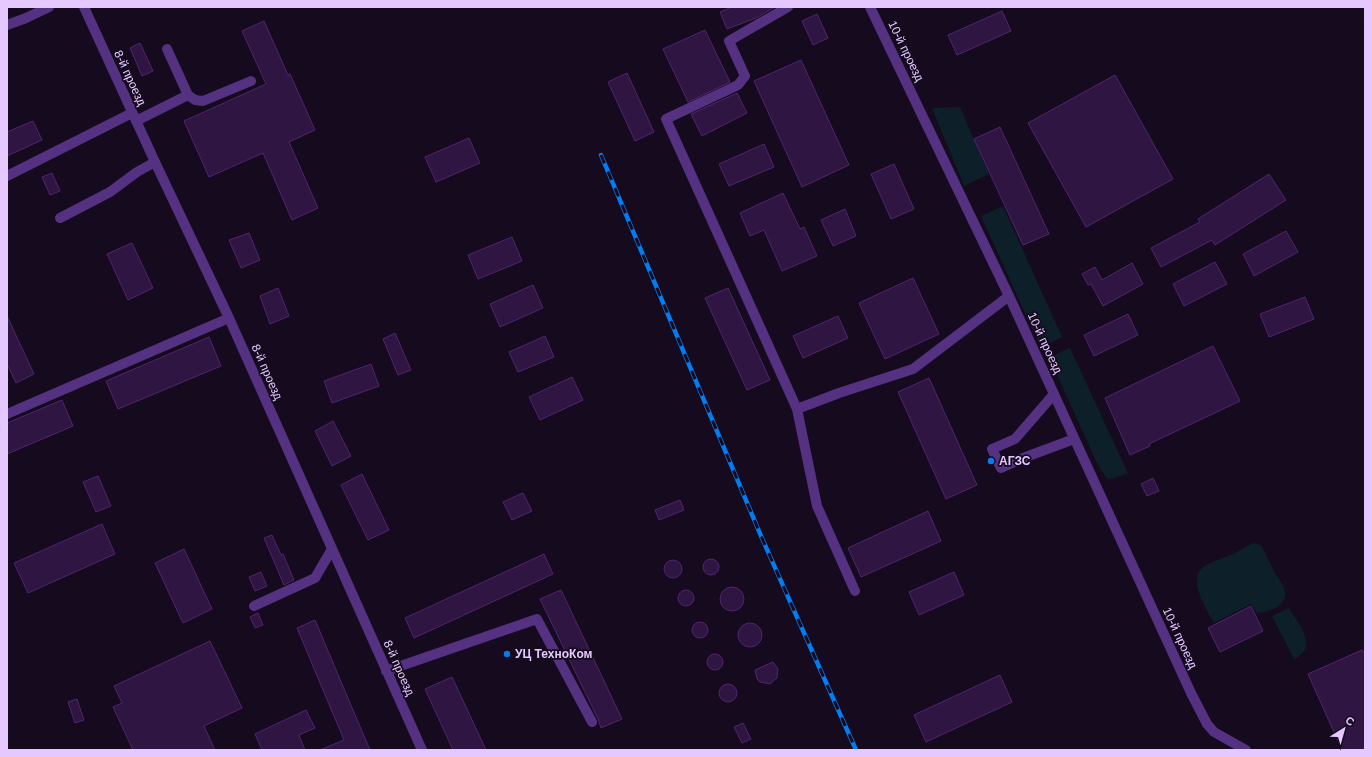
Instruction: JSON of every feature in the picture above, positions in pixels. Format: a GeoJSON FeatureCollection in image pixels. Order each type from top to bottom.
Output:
{"type":"FeatureCollection","features":[{"type":"Feature","properties":{"kind":"street"},"geometry":{"type":"LineString","coordinates":[[7,25],[49,7]]}},
{"type":"Feature","properties":{"kind":"street","name":"8-й проезд"},"geometry":{"type":"LineString","coordinates":[[84,7],[229,318],[422,750]]}},
{"type":"Feature","properties":{"kind":"street"},"geometry":{"type":"LineString","coordinates":[[788,7],[729,41],[745,76],[738,85],[666,119],[797,409],[817,506],[855,591]]}},
{"type":"Feature","properties":{"kind":"street","name":"10-й проезд"},"geometry":{"type":"LineString","coordinates":[[870,7],[1009,296],[1191,693],[1207,724],[1214,732],[1246,750]]}},
{"type":"Feature","properties":{"kind":"street"},"geometry":{"type":"LineString","coordinates":[[167,49],[188,96],[195,100],[203,101],[251,81]]}},
{"type":"Feature","properties":{"kind":"street"},"geometry":{"type":"LineString","coordinates":[[7,176],[134,117],[188,96]]}},
{"type":"Feature","properties":{"kind":"street"},"geometry":{"type":"LineString","coordinates":[[60,218],[110,192],[137,172],[155,162]]}},
{"type":"Feature","properties":{"kind":"street"},"geometry":{"type":"LineString","coordinates":[[797,409],[913,369],[1009,296]]}},
{"type":"Feature","properties":{"kind":"street"},"geometry":{"type":"LineString","coordinates":[[7,414],[229,318]]}},
{"type":"Feature","properties":{"kind":"street"},"geometry":{"type":"LineString","coordinates":[[1054,394],[1015,438],[992,449],[1001,468],[1074,439]]}},
{"type":"Feature","properties":{"kind":"street"},"geometry":{"type":"LineString","coordinates":[[254,606],[314,578],[332,549]]}},
{"type":"Feature","properties":{"kind":"street"},"geometry":{"type":"LineString","coordinates":[[386,671],[537,618],[592,722]]}},
{"type":"Feature","properties":{"kind":"shaded area"},"geometry":{"type":"Polygon","coordinates":[[[960,107],[989,174],[964,186],[932,108],[960,107]]]}},
{"type":"Feature","properties":{"kind":"shaded area"},"geometry":{"type":"Polygon","coordinates":[[[1003,206],[1062,337],[1041,348],[981,216],[1003,206]]]}},
{"type":"Feature","properties":{"kind":"shaded area"},"geometry":{"type":"Polygon","coordinates":[[[1070,348],[1128,473],[1108,479],[1096,461],[1049,357],[1070,348]]]}},
{"type":"Feature","properties":{"kind":"shaded area"},"geometry":{"type":"Polygon","coordinates":[[[1253,543],[1261,545],[1275,573],[1283,585],[1285,595],[1284,599],[1278,607],[1268,611],[1257,613],[1251,604],[1214,623],[1200,595],[1197,579],[1199,573],[1206,565],[1231,555],[1253,543]]]}},
{"type":"Feature","properties":{"kind":"shaded area"},"geometry":{"type":"Polygon","coordinates":[[[1289,608],[1305,635],[1306,642],[1302,654],[1294,659],[1272,616],[1289,608]]]}},
{"type":"Feature","properties":{"kind":"building"},"geometry":{"type":"Polygon","coordinates":[[[732,7],[775,7],[756,18],[727,29],[720,12],[732,7]]]}},
{"type":"Feature","properties":{"kind":"building"},"geometry":{"type":"Polygon","coordinates":[[[1002,11],[1011,31],[957,55],[948,35],[1002,11]]]}},
{"type":"Feature","properties":{"kind":"building"},"geometry":{"type":"Polygon","coordinates":[[[817,14],[828,38],[813,45],[802,21],[817,14]]]}},
{"type":"Feature","properties":{"kind":"building"},"geometry":{"type":"Polygon","coordinates":[[[264,21],[315,130],[289,142],[318,208],[292,220],[263,153],[209,177],[184,121],[266,84],[242,31],[264,21]]]}},
{"type":"Feature","properties":{"kind":"building"},"geometry":{"type":"Polygon","coordinates":[[[705,30],[730,82],[688,102],[663,49],[705,30]]]}},
{"type":"Feature","properties":{"kind":"building"},"geometry":{"type":"Polygon","coordinates":[[[140,43],[153,71],[142,76],[130,48],[140,43]]]}},
{"type":"Feature","properties":{"kind":"building"},"geometry":{"type":"Polygon","coordinates":[[[801,60],[849,165],[802,187],[754,81],[801,60]]]}},
{"type":"Feature","properties":{"kind":"building"},"geometry":{"type":"Polygon","coordinates":[[[627,73],[654,132],[635,141],[608,82],[627,73]]]}},
{"type":"Feature","properties":{"kind":"building"},"geometry":{"type":"Polygon","coordinates":[[[1115,75],[1173,179],[1086,227],[1028,123],[1115,75]]]}},
{"type":"Feature","properties":{"kind":"building"},"geometry":{"type":"Polygon","coordinates":[[[737,93],[747,113],[702,136],[691,114],[737,93]]]}},
{"type":"Feature","properties":{"kind":"building"},"geometry":{"type":"Polygon","coordinates":[[[33,121],[42,140],[7,156],[7,132],[33,121]]]}},
{"type":"Feature","properties":{"kind":"building"},"geometry":{"type":"Polygon","coordinates":[[[1000,127],[1049,234],[1023,245],[974,139],[1000,127]]]}},
{"type":"Feature","properties":{"kind":"building"},"geometry":{"type":"Polygon","coordinates":[[[469,138],[480,163],[436,182],[425,157],[469,138]]]}},
{"type":"Feature","properties":{"kind":"building"},"geometry":{"type":"Polygon","coordinates":[[[764,144],[774,167],[729,186],[719,164],[764,144]]]}},
{"type":"Feature","properties":{"kind":"building"},"geometry":{"type":"Polygon","coordinates":[[[894,164],[914,209],[891,219],[871,174],[894,164]]]}},
{"type":"Feature","properties":{"kind":"building"},"geometry":{"type":"Polygon","coordinates":[[[52,173],[60,191],[50,195],[42,177],[52,173]]]}},
{"type":"Feature","properties":{"kind":"building"},"geometry":{"type":"Polygon","coordinates":[[[1269,174],[1286,200],[1215,245],[1212,240],[1161,267],[1151,248],[1200,222],[1198,219],[1269,174]]]}},
{"type":"Feature","properties":{"kind":"building"},"geometry":{"type":"Polygon","coordinates":[[[783,193],[800,229],[804,227],[817,256],[782,271],[764,230],[750,236],[740,213],[783,193]]]}},
{"type":"Feature","properties":{"kind":"building"},"geometry":{"type":"Polygon","coordinates":[[[845,209],[856,236],[833,246],[821,220],[845,209]]]}},
{"type":"Feature","properties":{"kind":"building"},"geometry":{"type":"Polygon","coordinates":[[[1286,231],[1298,252],[1254,276],[1243,254],[1286,231]]]}},
{"type":"Feature","properties":{"kind":"building"},"geometry":{"type":"Polygon","coordinates":[[[249,233],[260,260],[241,268],[229,240],[249,233]]]}},
{"type":"Feature","properties":{"kind":"building"},"geometry":{"type":"Polygon","coordinates":[[[512,237],[522,261],[478,279],[468,255],[512,237]]]}},
{"type":"Feature","properties":{"kind":"building"},"geometry":{"type":"Polygon","coordinates":[[[132,243],[153,288],[128,300],[107,254],[132,243]]]}},
{"type":"Feature","properties":{"kind":"building"},"geometry":{"type":"Polygon","coordinates":[[[1215,262],[1227,284],[1184,306],[1173,284],[1215,262]]]}},
{"type":"Feature","properties":{"kind":"building"},"geometry":{"type":"Polygon","coordinates":[[[1132,263],[1143,284],[1103,306],[1091,284],[1088,285],[1082,274],[1095,267],[1102,280],[1132,263]]]}},
{"type":"Feature","properties":{"kind":"building"},"geometry":{"type":"Polygon","coordinates":[[[913,278],[939,334],[885,359],[859,303],[913,278]]]}},
{"type":"Feature","properties":{"kind":"building"},"geometry":{"type":"Polygon","coordinates":[[[533,285],[543,308],[500,327],[490,304],[533,285]]]}},
{"type":"Feature","properties":{"kind":"building"},"geometry":{"type":"Polygon","coordinates":[[[278,288],[289,316],[270,324],[260,296],[278,288]]]}},
{"type":"Feature","properties":{"kind":"building"},"geometry":{"type":"Polygon","coordinates":[[[728,288],[770,380],[747,390],[705,298],[728,288]]]}},
{"type":"Feature","properties":{"kind":"building"},"geometry":{"type":"Polygon","coordinates":[[[1305,297],[1314,319],[1269,337],[1260,314],[1305,297]]]}},
{"type":"Feature","properties":{"kind":"building"},"geometry":{"type":"Polygon","coordinates":[[[1128,314],[1138,335],[1094,356],[1084,335],[1128,314]]]}},
{"type":"Feature","properties":{"kind":"building"},"geometry":{"type":"Polygon","coordinates":[[[7,316],[34,374],[16,383],[7,364],[7,316]]]}},
{"type":"Feature","properties":{"kind":"building"},"geometry":{"type":"Polygon","coordinates":[[[838,316],[848,338],[803,358],[793,336],[838,316]]]}},
{"type":"Feature","properties":{"kind":"building"},"geometry":{"type":"Polygon","coordinates":[[[395,333],[411,370],[398,375],[383,339],[395,333]]]}},
{"type":"Feature","properties":{"kind":"building"},"geometry":{"type":"Polygon","coordinates":[[[545,336],[554,357],[518,372],[509,352],[545,336]]]}},
{"type":"Feature","properties":{"kind":"building"},"geometry":{"type":"Polygon","coordinates":[[[209,337],[221,366],[118,409],[106,381],[209,337]]]}},
{"type":"Feature","properties":{"kind":"building"},"geometry":{"type":"Polygon","coordinates":[[[1213,346],[1240,401],[1149,444],[1150,446],[1130,455],[1105,398],[1213,346]]]}},
{"type":"Feature","properties":{"kind":"building"},"geometry":{"type":"Polygon","coordinates":[[[371,364],[379,386],[332,403],[324,381],[371,364]]]}},
{"type":"Feature","properties":{"kind":"building"},"geometry":{"type":"Polygon","coordinates":[[[572,377],[583,400],[540,420],[529,397],[572,377]]]}},
{"type":"Feature","properties":{"kind":"building"},"geometry":{"type":"Polygon","coordinates":[[[929,378],[977,485],[946,499],[898,392],[929,378]]]}},
{"type":"Feature","properties":{"kind":"building"},"geometry":{"type":"Polygon","coordinates":[[[62,400],[73,426],[7,454],[7,423],[62,400]]]}},
{"type":"Feature","properties":{"kind":"building"},"geometry":{"type":"Polygon","coordinates":[[[333,421],[351,456],[332,466],[315,431],[333,421]]]}},
{"type":"Feature","properties":{"kind":"building"},"geometry":{"type":"Polygon","coordinates":[[[362,474],[389,530],[368,540],[341,485],[362,474]]]}},
{"type":"Feature","properties":{"kind":"building"},"geometry":{"type":"Polygon","coordinates":[[[98,476],[111,506],[96,512],[83,482],[98,476]]]}},
{"type":"Feature","properties":{"kind":"building"},"geometry":{"type":"Polygon","coordinates":[[[1153,478],[1159,491],[1147,496],[1141,484],[1153,478]]]}},
{"type":"Feature","properties":{"kind":"building"},"geometry":{"type":"Polygon","coordinates":[[[523,493],[532,511],[512,520],[503,502],[523,493]]]}},
{"type":"Feature","properties":{"kind":"building"},"geometry":{"type":"Polygon","coordinates":[[[680,500],[684,510],[659,520],[655,510],[680,500]]]}},
{"type":"Feature","properties":{"kind":"building"},"geometry":{"type":"Polygon","coordinates":[[[928,511],[941,541],[861,577],[848,548],[928,511]]]}},
{"type":"Feature","properties":{"kind":"building"},"geometry":{"type":"Polygon","coordinates":[[[102,524],[115,554],[28,593],[14,563],[102,524]]]}},
{"type":"Feature","properties":{"kind":"building"},"geometry":{"type":"Polygon","coordinates":[[[272,535],[281,555],[283,554],[294,580],[284,585],[264,538],[272,535]]]}},
{"type":"Feature","properties":{"kind":"building"},"geometry":{"type":"Polygon","coordinates":[[[184,549],[212,609],[183,623],[155,563],[184,549]]]}},
{"type":"Feature","properties":{"kind":"building"},"geometry":{"type":"Polygon","coordinates":[[[544,554],[553,574],[414,638],[405,618],[544,554]]]}},
{"type":"Feature","properties":{"kind":"building"},"geometry":{"type":"Polygon","coordinates":[[[708,559],[714,559],[719,564],[717,573],[714,575],[708,575],[703,570],[703,564],[708,559]]]}},
{"type":"Feature","properties":{"kind":"building"},"geometry":{"type":"Polygon","coordinates":[[[669,560],[677,560],[682,565],[680,576],[677,578],[669,578],[664,573],[664,565],[669,560]]]}},
{"type":"Feature","properties":{"kind":"building"},"geometry":{"type":"Polygon","coordinates":[[[261,572],[267,586],[255,591],[249,577],[261,572]]]}},
{"type":"Feature","properties":{"kind":"building"},"geometry":{"type":"Polygon","coordinates":[[[954,572],[964,595],[919,615],[909,592],[954,572]]]}},
{"type":"Feature","properties":{"kind":"building"},"geometry":{"type":"Polygon","coordinates":[[[732,587],[737,588],[743,594],[743,604],[737,610],[732,611],[727,610],[721,604],[720,599],[721,594],[727,588],[732,587]]]}},
{"type":"Feature","properties":{"kind":"building"},"geometry":{"type":"Polygon","coordinates":[[[561,590],[622,719],[601,728],[540,599],[561,590]]]}},
{"type":"Feature","properties":{"kind":"building"},"geometry":{"type":"Polygon","coordinates":[[[683,590],[689,590],[694,595],[692,604],[689,606],[683,606],[678,601],[678,595],[683,590]]]}},
{"type":"Feature","properties":{"kind":"building"},"geometry":{"type":"Polygon","coordinates":[[[1251,606],[1263,631],[1220,652],[1208,628],[1251,606]]]}},
{"type":"Feature","properties":{"kind":"building"},"geometry":{"type":"Polygon","coordinates":[[[258,613],[263,625],[255,628],[250,617],[258,613]]]}},
{"type":"Feature","properties":{"kind":"building"},"geometry":{"type":"Polygon","coordinates":[[[315,620],[370,750],[320,750],[344,740],[297,628],[315,620]]]}},
{"type":"Feature","properties":{"kind":"building"},"geometry":{"type":"Polygon","coordinates":[[[697,622],[703,622],[708,627],[706,636],[703,638],[697,638],[692,633],[692,627],[697,622]]]}},
{"type":"Feature","properties":{"kind":"building"},"geometry":{"type":"Polygon","coordinates":[[[750,623],[755,624],[761,630],[761,640],[755,646],[750,647],[745,646],[739,640],[738,635],[739,630],[745,624],[750,623]]]}},
{"type":"Feature","properties":{"kind":"building"},"geometry":{"type":"Polygon","coordinates":[[[210,641],[242,708],[204,726],[215,750],[133,750],[113,707],[122,703],[114,686],[210,641]]]}},
{"type":"Feature","properties":{"kind":"building"},"geometry":{"type":"Polygon","coordinates":[[[1362,650],[1365,655],[1365,750],[1342,750],[1308,674],[1362,650]]]}},
{"type":"Feature","properties":{"kind":"building"},"geometry":{"type":"Polygon","coordinates":[[[712,654],[718,654],[723,659],[721,668],[718,670],[712,670],[707,665],[707,659],[712,654]]]}},
{"type":"Feature","properties":{"kind":"building"},"geometry":{"type":"Polygon","coordinates":[[[773,662],[778,669],[777,678],[770,684],[760,682],[757,679],[755,670],[773,662]]]}},
{"type":"Feature","properties":{"kind":"building"},"geometry":{"type":"Polygon","coordinates":[[[1000,675],[1012,702],[926,742],[914,715],[1000,675]]]}},
{"type":"Feature","properties":{"kind":"building"},"geometry":{"type":"Polygon","coordinates":[[[452,677],[486,750],[453,750],[425,689],[452,677]]]}},
{"type":"Feature","properties":{"kind":"building"},"geometry":{"type":"Polygon","coordinates":[[[724,684],[732,684],[737,689],[735,700],[732,702],[724,702],[719,697],[719,689],[724,684]]]}},
{"type":"Feature","properties":{"kind":"building"},"geometry":{"type":"Polygon","coordinates":[[[77,699],[84,720],[75,723],[68,702],[77,699]]]}},
{"type":"Feature","properties":{"kind":"building"},"geometry":{"type":"Polygon","coordinates":[[[306,710],[315,728],[299,735],[305,750],[262,750],[255,734],[306,710]]]}},
{"type":"Feature","properties":{"kind":"building"},"geometry":{"type":"Polygon","coordinates":[[[743,723],[751,739],[742,743],[734,727],[743,723]]]}},
{"type":"Feature","properties":{"kind":"railway"},"geometry":{"type":"LineString","coordinates":[[601,155],[761,536],[856,750]]}},
{"type":"Feature","properties":{"kind":"place","name":"АГЗС"},"geometry":{"type":"Point","coordinates":[991,461]}},
{"type":"Feature","properties":{"kind":"place","name":"УЦ ТехноКом"},"geometry":{"type":"Point","coordinates":[507,654]}}]}
